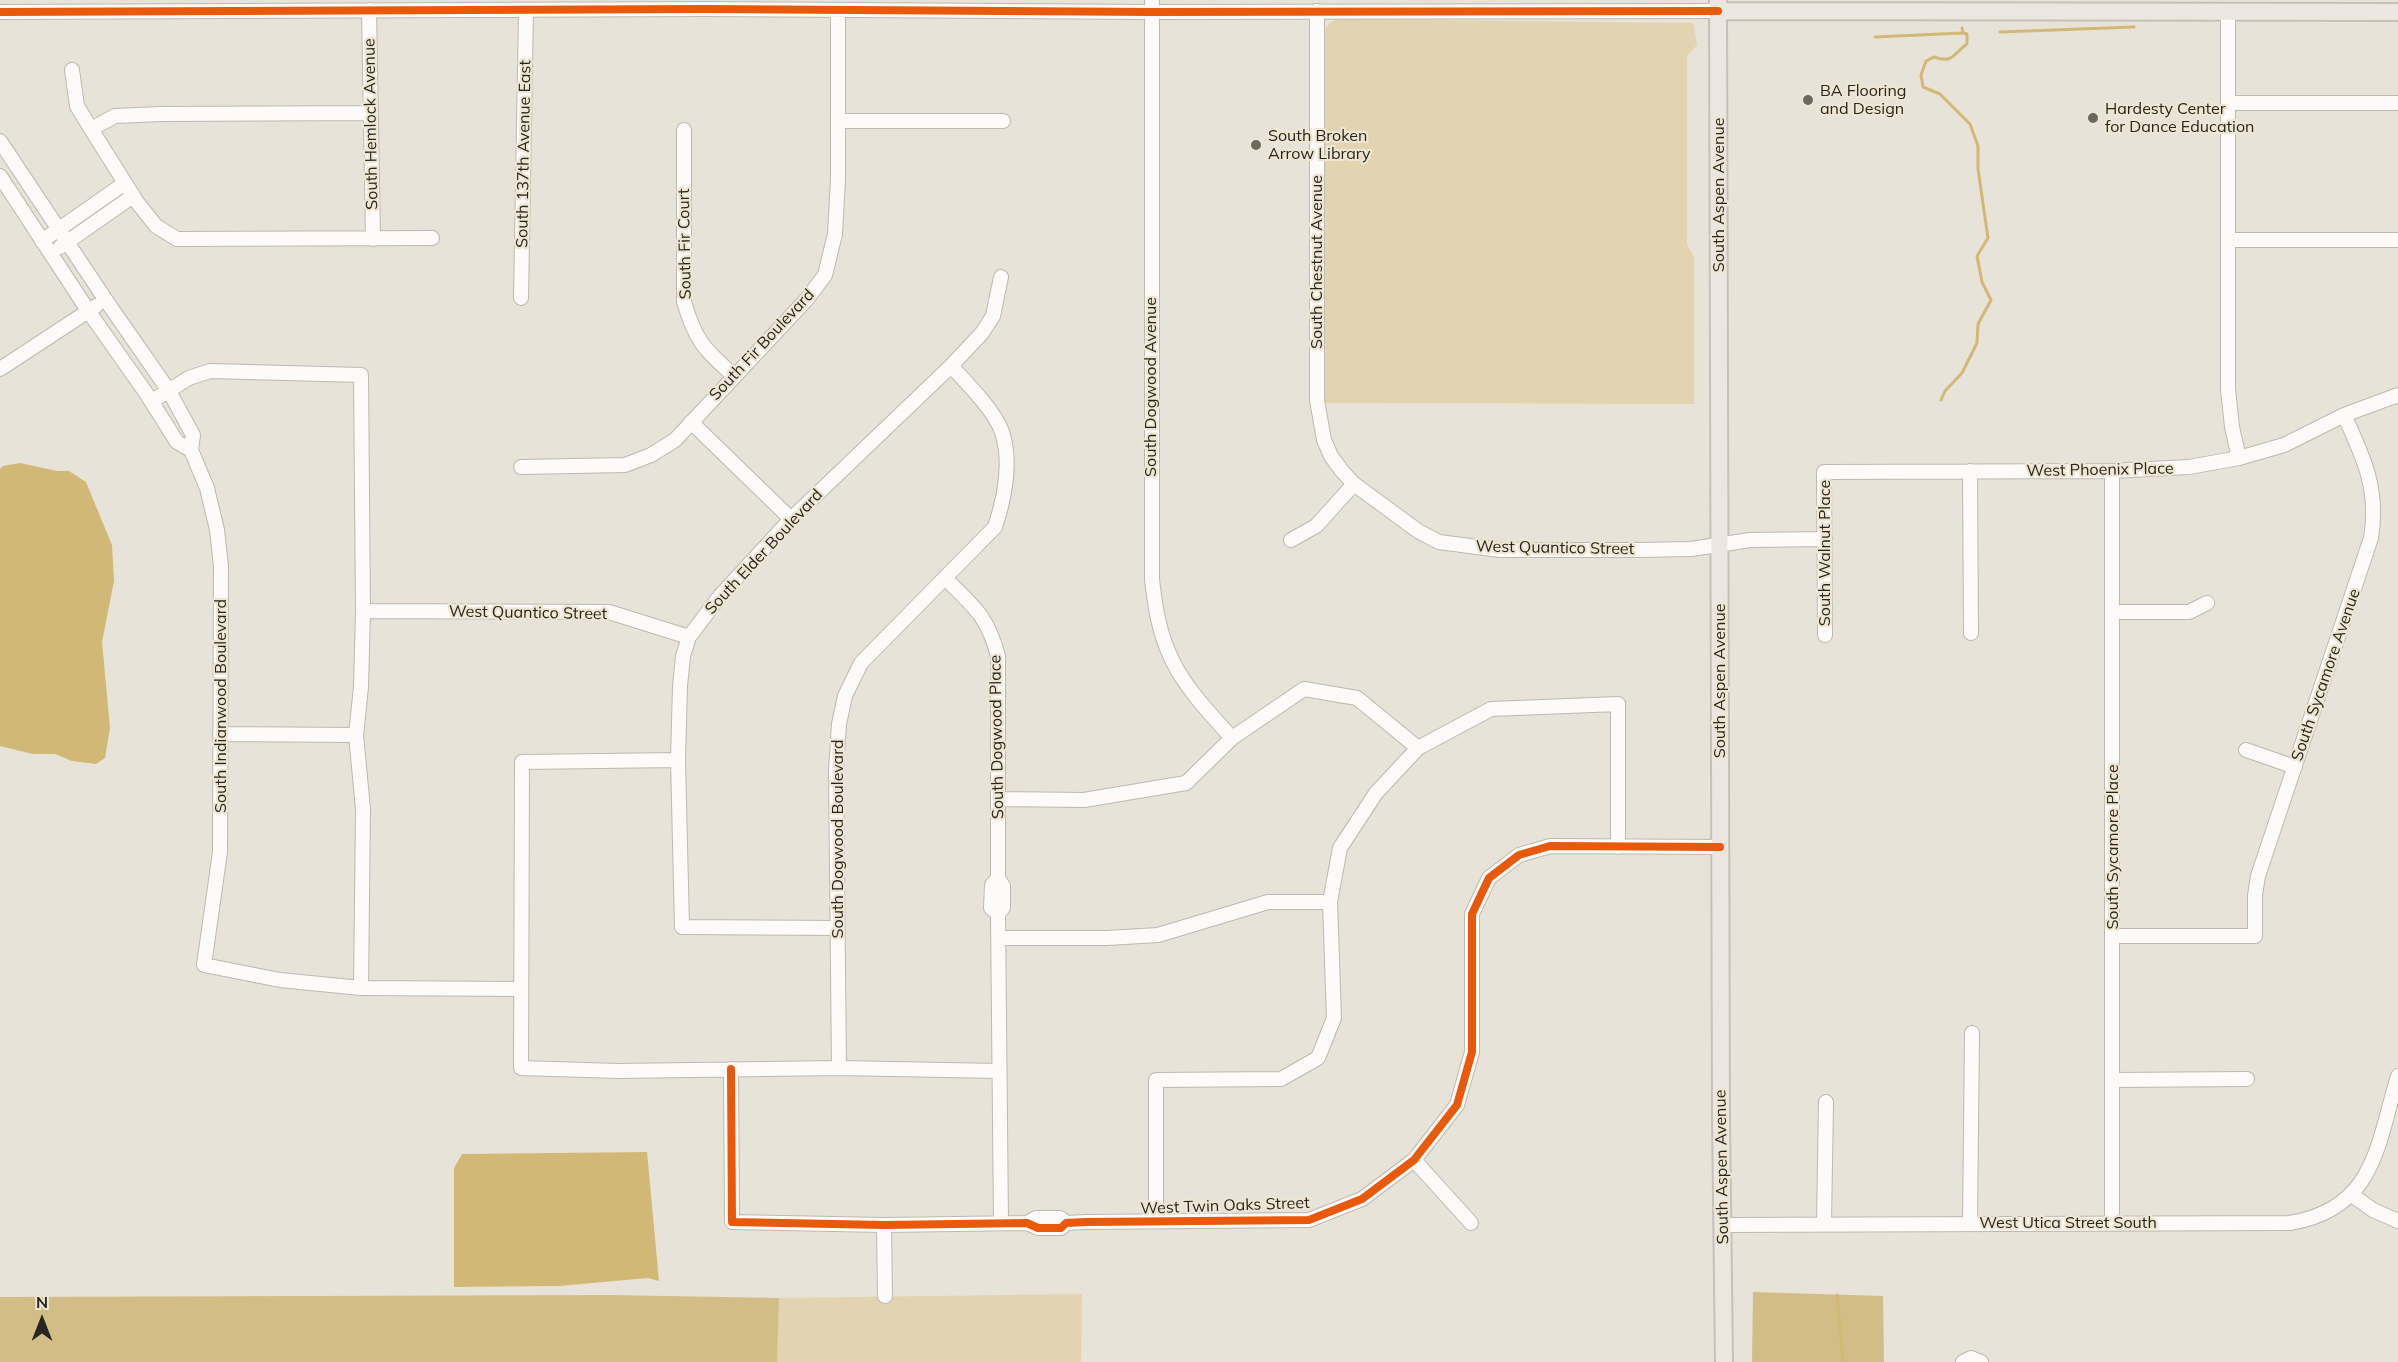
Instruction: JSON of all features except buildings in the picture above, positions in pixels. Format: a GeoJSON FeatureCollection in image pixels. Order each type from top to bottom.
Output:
{"type":"FeatureCollection","features":[{"type":"Feature","properties":{"kind":"main road"},"geometry":{"type":"LineString","coordinates":[[1718,6],[2228,12],[2370,6],[2398,12]]}},
{"type":"Feature","properties":{"kind":"main road","name":"South Aspen Avenue"},"geometry":{"type":"LineString","coordinates":[[1718,6],[1724,1362]]}},
{"type":"Feature","properties":{"kind":"street"},"geometry":{"type":"LineString","coordinates":[[0,12],[369,10],[406,5],[526,10],[705,4],[1151,6],[1317,11],[1718,6]]}},
{"type":"Feature","properties":{"kind":"street","name":"South Fir Boulevard"},"geometry":{"type":"LineString","coordinates":[[521,467],[625,465],[675,440],[807,299],[825,275],[836,234],[845,6]]}},
{"type":"Feature","properties":{"kind":"street","name":"South Dogwood Avenue"},"geometry":{"type":"LineString","coordinates":[[1151,6],[1152,579],[1155,607],[1167,652],[1178,675],[1191,693],[1232,738]]}},
{"type":"Feature","properties":{"kind":"street","name":"South Hemlock Avenue"},"geometry":{"type":"LineString","coordinates":[[369,10],[373,239]]}},
{"type":"Feature","properties":{"kind":"street","name":"South 137th Avenue East"},"geometry":{"type":"LineString","coordinates":[[522,298],[526,10]]}},
{"type":"Feature","properties":{"kind":"street","name":"South Chestnut Avenue"},"geometry":{"type":"LineString","coordinates":[[1317,11],[1317,400],[1324,440]]}},
{"type":"Feature","properties":{"kind":"street"},"geometry":{"type":"LineString","coordinates":[[2228,12],[2228,389],[2232,427],[2239,458]]}},
{"type":"Feature","properties":{"kind":"street"},"geometry":{"type":"LineString","coordinates":[[72,70],[77,106],[91,129],[133,196],[156,226],[177,239],[432,238]]}},
{"type":"Feature","properties":{"kind":"street"},"geometry":{"type":"LineString","coordinates":[[2228,104],[2398,103]]}},
{"type":"Feature","properties":{"kind":"street"},"geometry":{"type":"LineString","coordinates":[[91,129],[115,116],[370,113]]}},
{"type":"Feature","properties":{"kind":"street"},"geometry":{"type":"LineString","coordinates":[[839,121],[1003,121]]}},
{"type":"Feature","properties":{"kind":"street","name":"South Fir Court"},"geometry":{"type":"LineString","coordinates":[[684,130],[684,302],[692,328],[703,348],[734,376]]}},
{"type":"Feature","properties":{"kind":"street","name":"South Indianwood Boulevard"},"geometry":{"type":"LineString","coordinates":[[0,141],[169,391],[193,435],[191,450],[207,489],[217,530],[221,566],[220,852],[204,965],[280,980],[361,988]]}},
{"type":"Feature","properties":{"kind":"street","name":"South Indianwood Boulevard"},"geometry":{"type":"LineString","coordinates":[[0,176],[89,312],[152,401],[177,442],[191,450]]}},
{"type":"Feature","properties":{"kind":"street"},"geometry":{"type":"LineString","coordinates":[[42,241],[125,183]]}},
{"type":"Feature","properties":{"kind":"street"},"geometry":{"type":"LineString","coordinates":[[51,253],[133,196]]}},
{"type":"Feature","properties":{"kind":"street"},"geometry":{"type":"LineString","coordinates":[[93,206],[102,218]]}},
{"type":"Feature","properties":{"kind":"street"},"geometry":{"type":"LineString","coordinates":[[2228,240],[2398,240]]}},
{"type":"Feature","properties":{"kind":"street","name":"South Elder Boulevard"},"geometry":{"type":"LineString","coordinates":[[837,928],[682,927],[678,760],[682,656],[689,637],[720,596],[791,519],[951,366],[982,333],[993,316],[1001,277]]}},
{"type":"Feature","properties":{"kind":"street"},"geometry":{"type":"LineString","coordinates":[[0,369],[89,312],[105,299]]}},
{"type":"Feature","properties":{"kind":"street","name":"South Dogwood Boulevard"},"geometry":{"type":"LineString","coordinates":[[839,1068],[836,770],[839,724],[845,696],[861,663],[995,527],[1004,499],[1007,460],[1001,430],[982,401],[951,366]]}},
{"type":"Feature","properties":{"kind":"street"},"geometry":{"type":"LineString","coordinates":[[152,401],[189,378],[210,371],[361,375],[363,611],[361,687],[356,735],[363,809],[361,988],[520,989]]}},
{"type":"Feature","properties":{"kind":"street","name":"West Phoenix Place"},"geometry":{"type":"LineString","coordinates":[[1824,472],[2169,470],[2239,458],[2284,445],[2344,415],[2398,395]]}},
{"type":"Feature","properties":{"kind":"street","name":"South Sycamore Avenue"},"geometry":{"type":"LineString","coordinates":[[2113,936],[2255,936],[2255,895],[2258,876],[2368,552],[2373,528],[2374,499],[2370,478],[2344,415]]}},
{"type":"Feature","properties":{"kind":"street"},"geometry":{"type":"LineString","coordinates":[[691,422],[791,519]]}},
{"type":"Feature","properties":{"kind":"street","name":"West Quantico Street"},"geometry":{"type":"LineString","coordinates":[[1324,440],[1331,456],[1354,484],[1418,531],[1439,542],[1500,550],[1686,549],[1750,540],[1825,539]]}},
{"type":"Feature","properties":{"kind":"street"},"geometry":{"type":"LineString","coordinates":[[1970,471],[1971,633]]}},
{"type":"Feature","properties":{"kind":"street","name":"South Sycamore Place"},"geometry":{"type":"LineString","coordinates":[[2112,471],[2112,1223]]}},
{"type":"Feature","properties":{"kind":"street","name":"South Walnut Place"},"geometry":{"type":"LineString","coordinates":[[1824,472],[1825,635]]}},
{"type":"Feature","properties":{"kind":"street"},"geometry":{"type":"LineString","coordinates":[[1292,540],[1316,526],[1354,484]]}},
{"type":"Feature","properties":{"kind":"street","name":"South Dogwood Place"},"geometry":{"type":"LineString","coordinates":[[945,578],[984,617],[992,633],[998,656],[998,878],[1003,886],[1003,908],[998,914],[1001,1223]]}},
{"type":"Feature","properties":{"kind":"street"},"geometry":{"type":"LineString","coordinates":[[2113,612],[2189,612],[2207,603]]}},
{"type":"Feature","properties":{"kind":"street","name":"West Quantico Street"},"geometry":{"type":"LineString","coordinates":[[363,611],[609,612],[689,637]]}},
{"type":"Feature","properties":{"kind":"street"},"geometry":{"type":"LineString","coordinates":[[998,799],[1084,800],[1186,783],[1232,738],[1304,689],[1357,698],[1418,748]]}},
{"type":"Feature","properties":{"kind":"street"},"geometry":{"type":"LineString","coordinates":[[1156,1221],[1156,1080],[1281,1079],[1318,1058],[1334,1018],[1330,902],[1340,848],[1377,793],[1418,748],[1491,710],[1618,704],[1618,847]]}},
{"type":"Feature","properties":{"kind":"street"},"geometry":{"type":"LineString","coordinates":[[220,734],[356,735]]}},
{"type":"Feature","properties":{"kind":"street"},"geometry":{"type":"LineString","coordinates":[[2246,750],[2295,767]]}},
{"type":"Feature","properties":{"kind":"street"},"geometry":{"type":"LineString","coordinates":[[678,760],[522,762],[521,1068],[618,1071],[839,1068],[999,1071]]}},
{"type":"Feature","properties":{"kind":"street","name":"West Twin Oaks Street"},"geometry":{"type":"LineString","coordinates":[[730,1069],[732,1222],[884,1225],[1027,1223],[1036,1218],[1060,1218],[1066,1223],[1309,1220],[1362,1199],[1414,1160],[1457,1105],[1472,1052],[1472,914],[1489,878],[1519,855],[1550,846],[1720,847]]}},
{"type":"Feature","properties":{"kind":"street"},"geometry":{"type":"LineString","coordinates":[[999,938],[1107,938],[1158,935],[1268,902],[1330,902]]}},
{"type":"Feature","properties":{"kind":"street"},"geometry":{"type":"LineString","coordinates":[[1970,1223],[1972,1033]]}},
{"type":"Feature","properties":{"kind":"street"},"geometry":{"type":"LineString","coordinates":[[2398,1076],[2372,1162],[2352,1195],[2385,1217],[2398,1221]]}},
{"type":"Feature","properties":{"kind":"street"},"geometry":{"type":"LineString","coordinates":[[2113,1080],[2247,1079]]}},
{"type":"Feature","properties":{"kind":"street"},"geometry":{"type":"LineString","coordinates":[[1824,1224],[1826,1102]]}},
{"type":"Feature","properties":{"kind":"street"},"geometry":{"type":"LineString","coordinates":[[1414,1160],[1472,1222]]}},
{"type":"Feature","properties":{"kind":"street","name":"West Utica Street South"},"geometry":{"type":"LineString","coordinates":[[1723,1225],[2290,1223],[2318,1217],[2337,1207],[2352,1195]]}},
{"type":"Feature","properties":{"kind":"street"},"geometry":{"type":"LineString","coordinates":[[884,1225],[885,1296]]}},
{"type":"Feature","properties":{"kind":"street"},"geometry":{"type":"LineString","coordinates":[[1963,1362],[1973,1358],[1981,1362]]}},
{"type":"Feature","properties":{"kind":"shaded area"},"geometry":{"type":"Polygon","coordinates":[[[1338,19],[1692,23],[1697,45],[1687,56],[1687,244],[1694,257],[1694,404],[1325,403],[1322,40],[1327,27],[1338,19]]]}},
{"type":"Feature","properties":{"kind":"shaded area"},"geometry":{"type":"Polygon","coordinates":[[[20,463],[57,471],[69,471],[86,482],[112,545],[114,581],[102,642],[110,728],[105,758],[96,764],[72,761],[55,754],[33,754],[0,746],[0,469],[3,466],[20,463]]]}},
{"type":"Feature","properties":{"kind":"shaded area"},"geometry":{"type":"Polygon","coordinates":[[[647,1152],[659,1281],[648,1278],[559,1286],[454,1287],[454,1168],[462,1154],[647,1152]]]}},
{"type":"Feature","properties":{"kind":"shaded area"},"geometry":{"type":"Polygon","coordinates":[[[1753,1292],[1883,1296],[1884,1362],[1752,1362],[1753,1292]]]}},
{"type":"Feature","properties":{"kind":"shaded area"},"geometry":{"type":"Polygon","coordinates":[[[1082,1294],[1081,1362],[777,1362],[779,1298],[1082,1294]]]}},
{"type":"Feature","properties":{"kind":"shaded area"},"geometry":{"type":"Polygon","coordinates":[[[609,1295],[779,1298],[777,1362],[0,1362],[0,1297],[609,1295]]]}},
{"type":"Feature","properties":{"kind":"waterway"},"geometry":{"type":"LineString","coordinates":[[2000,32],[2134,27]]}},
{"type":"Feature","properties":{"kind":"waterway"},"geometry":{"type":"LineString","coordinates":[[1941,400],[1945,391],[1962,373],[1977,343],[1978,324],[1991,300],[1982,282],[1977,256],[1988,238],[1978,169],[1978,146],[1970,124],[1940,94],[1923,87],[1921,75],[1926,61],[1934,57],[1949,59],[1967,44],[1967,34],[1963,33],[1962,28]]}},
{"type":"Feature","properties":{"kind":"waterway"},"geometry":{"type":"LineString","coordinates":[[1875,37],[1963,33]]}},
{"type":"Feature","properties":{"kind":"waterway"},"geometry":{"type":"LineString","coordinates":[[1837,1295],[1843,1362]]}},
{"type":"Feature","properties":{"kind":"cycle path"},"geometry":{"type":"LineString","coordinates":[[0,12],[705,9],[1151,12],[1718,11]]}},
{"type":"Feature","properties":{"kind":"cycle path"},"geometry":{"type":"LineString","coordinates":[[731,1069],[732,1222],[884,1225],[1027,1223],[1038,1228],[1061,1228],[1066,1223],[1086,1222],[1309,1220],[1362,1199],[1414,1160],[1457,1105],[1472,1052],[1472,914],[1489,878],[1519,855],[1550,846],[1720,847]]}},
{"type":"Feature","properties":{"kind":"place","name":"BA Flooring and Design"},"geometry":{"type":"Point","coordinates":[1808,100]}},
{"type":"Feature","properties":{"kind":"place","name":"Hardesty Center for Dance Education"},"geometry":{"type":"Point","coordinates":[2093,118]}},
{"type":"Feature","properties":{"kind":"place","name":"South Broken Arrow Library"},"geometry":{"type":"Point","coordinates":[1256,145]}}]}
